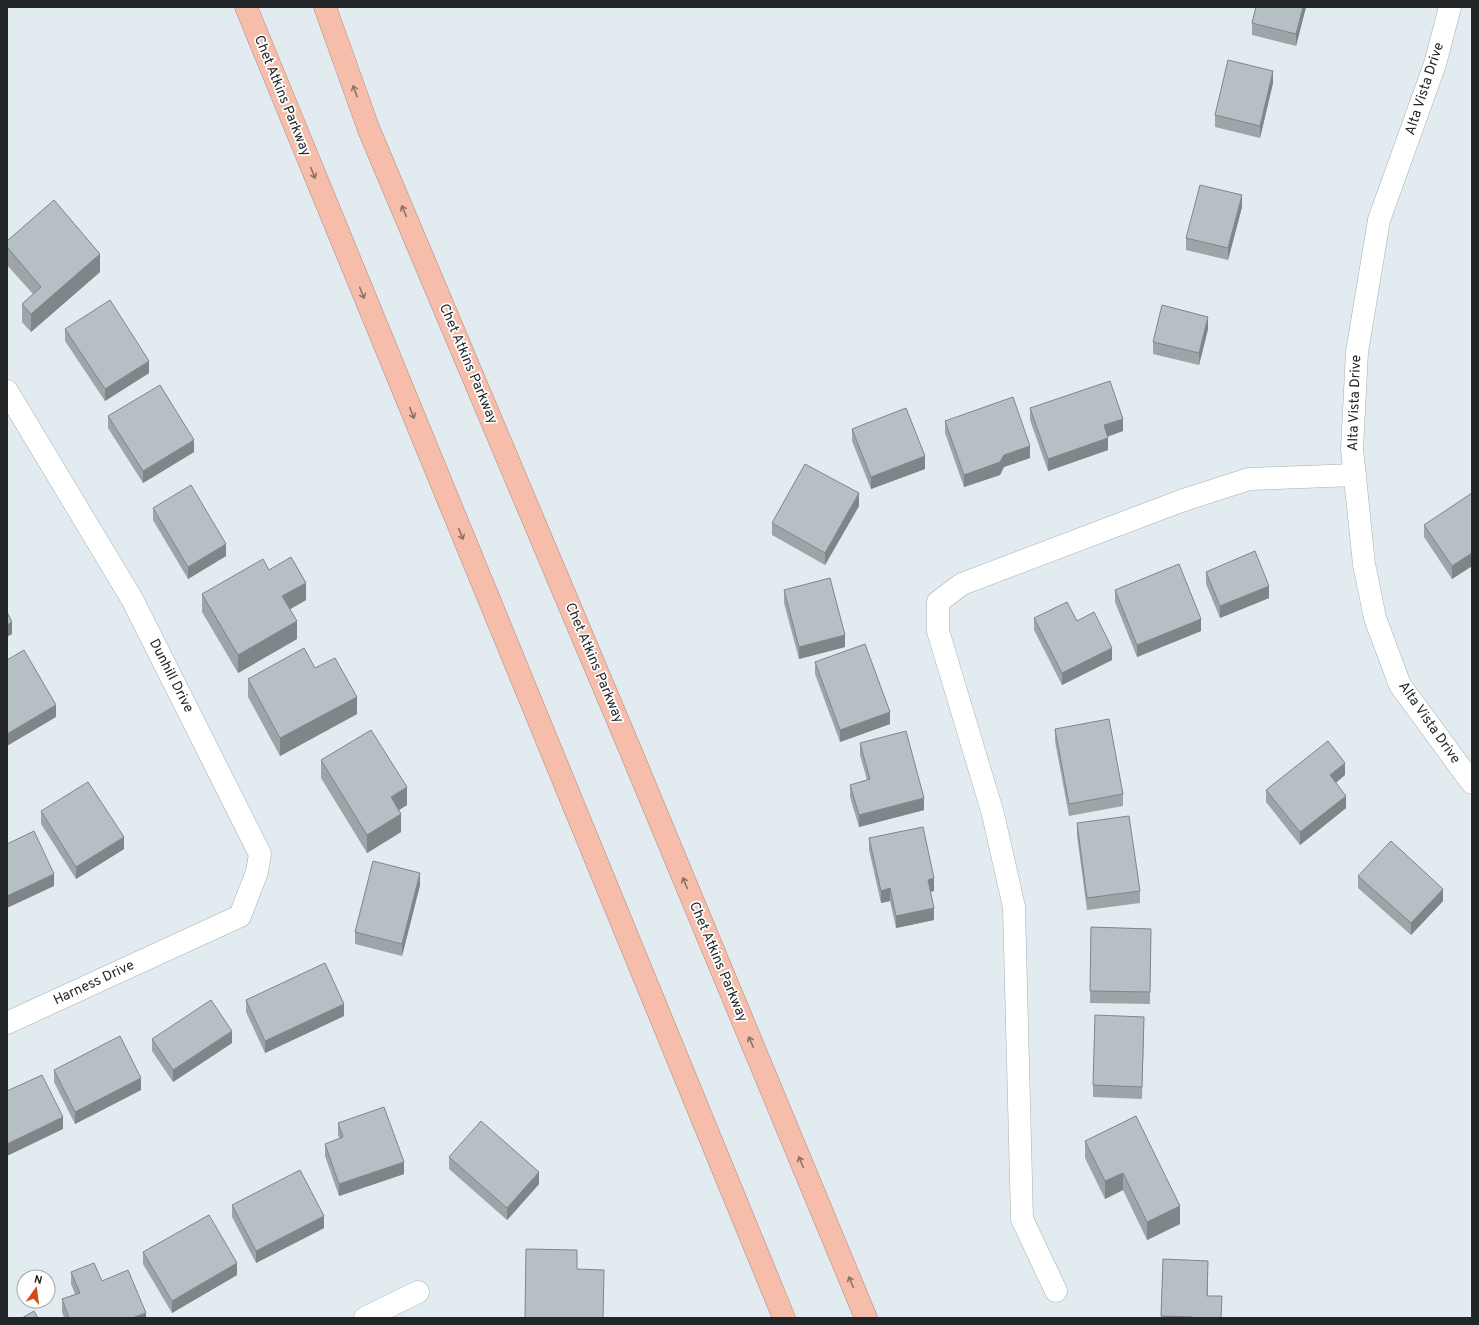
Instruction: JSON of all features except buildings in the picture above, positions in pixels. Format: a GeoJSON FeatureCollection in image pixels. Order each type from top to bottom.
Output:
{"type":"FeatureCollection","features":[{"type":"Feature","properties":{"kind":"highway","name":"Chet Atkins Parkway"},"geometry":{"type":"LineString","coordinates":[[246,7],[784,1318]]}},
{"type":"Feature","properties":{"kind":"highway","name":"Chet Atkins Parkway"},"geometry":{"type":"LineString","coordinates":[[325,7],[369,130],[626,740],[866,1318]]}},
{"type":"Feature","properties":{"kind":"street","name":"Alta Vista Drive"},"geometry":{"type":"LineString","coordinates":[[1450,7],[1435,64],[1379,220],[1357,352],[1352,449],[1364,564],[1375,618],[1400,685],[1472,783]]}},
{"type":"Feature","properties":{"kind":"street","name":"Dunhill Drive"},"geometry":{"type":"LineString","coordinates":[[7,391],[132,599],[260,854],[257,872],[240,916],[181,943]]}},
{"type":"Feature","properties":{"kind":"street"},"geometry":{"type":"LineString","coordinates":[[1056,1292],[1022,1219],[1014,907],[993,814],[938,631],[938,602],[962,584],[1182,501],[1249,479],[1355,475]]}},
{"type":"Feature","properties":{"kind":"street","name":"Harness Drive"},"geometry":{"type":"LineString","coordinates":[[7,1023],[181,943]]}},
{"type":"Feature","properties":{"kind":"street"},"geometry":{"type":"LineString","coordinates":[[365,1318],[418,1292]]}}]}
